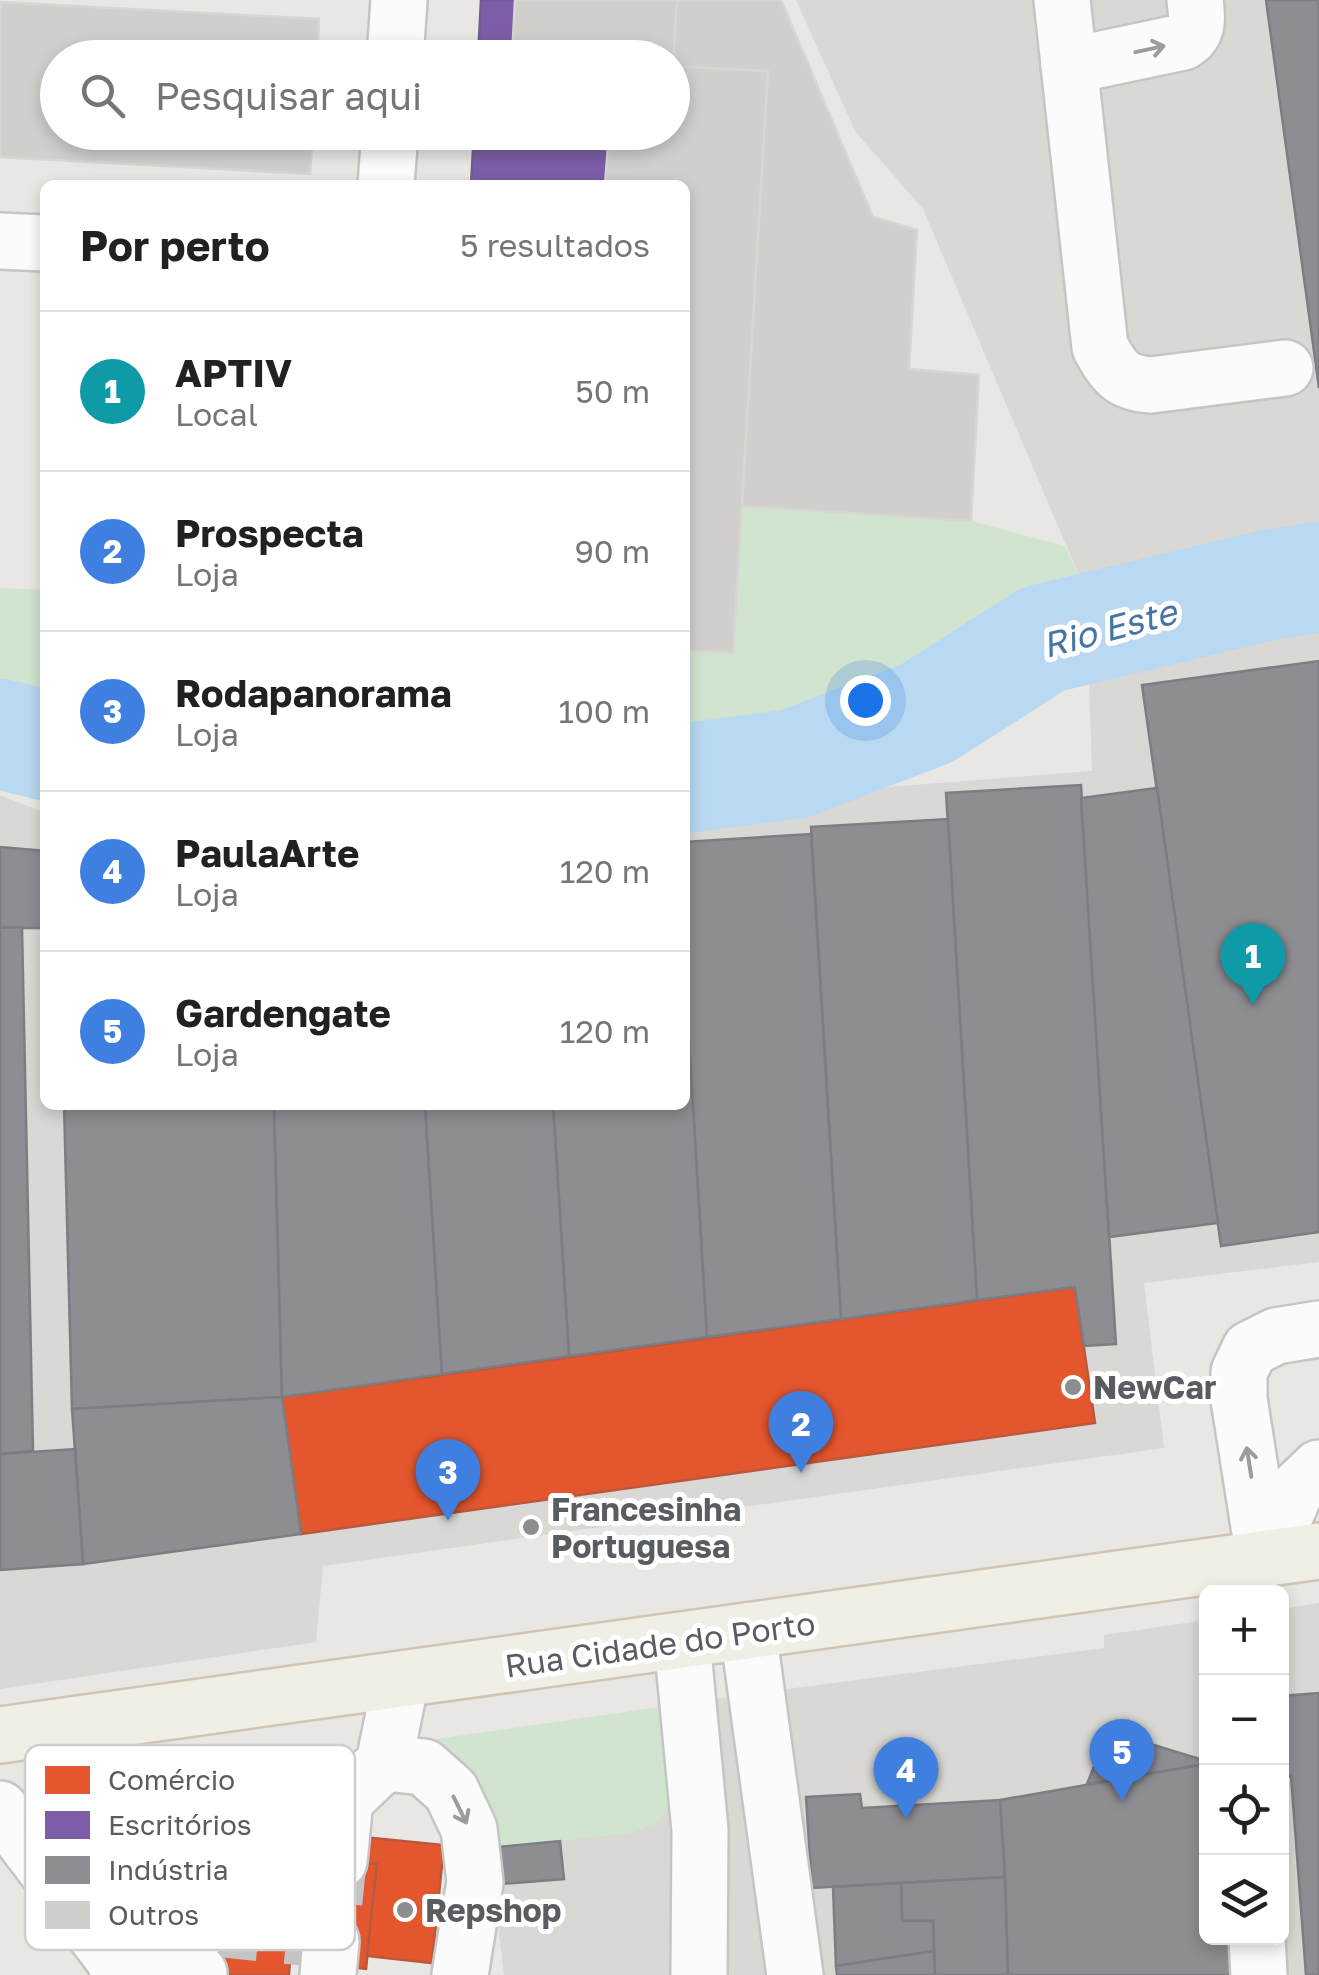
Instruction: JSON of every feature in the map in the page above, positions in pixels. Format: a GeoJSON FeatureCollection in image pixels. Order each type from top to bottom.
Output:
{"type":"FeatureCollection","features":[{"type":"Feature","properties":{"kind":"main road","name":"Rua Cidade do Porto"},"geometry":{"type":"LineString","coordinates":[[0,1736],[748,1632],[1262,1566]]}},
{"type":"Feature","properties":{"kind":"street"},"geometry":{"type":"LineString","coordinates":[[396,40],[399,0]]}},
{"type":"Feature","properties":{"kind":"street"},"geometry":{"type":"LineString","coordinates":[[1062,0],[1100,347],[1112,368],[1130,384],[1151,385],[1286,368]]}},
{"type":"Feature","properties":{"kind":"street"},"geometry":{"type":"LineString","coordinates":[[1069,66],[1183,42],[1195,31],[1195,0]]}},
{"type":"Feature","properties":{"kind":"street"},"geometry":{"type":"LineString","coordinates":[[386,180],[389,150]]}},
{"type":"Feature","properties":{"kind":"street"},"geometry":{"type":"LineString","coordinates":[[0,241],[40,243]]}},
{"type":"Feature","properties":{"kind":"street"},"geometry":{"type":"LineString","coordinates":[[1262,1566],[1238,1400],[1239,1372],[1250,1350],[1276,1336],[1319,1329]]}},
{"type":"Feature","properties":{"kind":"street"},"geometry":{"type":"LineString","coordinates":[[1262,1566],[1296,1490],[1319,1468]]}},
{"type":"Feature","properties":{"kind":"street"},"geometry":{"type":"LineString","coordinates":[[748,1632],[795,1975]]}},
{"type":"Feature","properties":{"kind":"street"},"geometry":{"type":"LineString","coordinates":[[682,1641],[700,1830],[698,1975]]}},
{"type":"Feature","properties":{"kind":"street"},"geometry":{"type":"LineString","coordinates":[[355,1799],[384,1764],[400,1680]]}},
{"type":"Feature","properties":{"kind":"street"},"geometry":{"type":"LineString","coordinates":[[384,1764],[424,1767],[451,1792],[469,1829],[475,1882],[460,1975]]}},
{"type":"Feature","properties":{"kind":"street"},"geometry":{"type":"LineString","coordinates":[[1256,1945],[1258,1975]]}},
{"type":"Feature","properties":{"kind":"street"},"geometry":{"type":"LineString","coordinates":[[106,1950],[121,1970],[202,1950]]}},
{"type":"Feature","properties":{"kind":"shaded area"},"geometry":{"type":"Polygon","coordinates":[[[796,0],[1319,0],[1319,1262],[1144,1283],[1164,1448],[323,1566],[316,1642],[0,1689],[0,795],[40,811],[40,1110],[690,1110],[690,803],[1092,771],[1086,592],[923,209],[855,131],[796,0]]]}},
{"type":"Feature","properties":{"kind":"shaded area"},"geometry":{"type":"Polygon","coordinates":[[[1319,1603],[1319,1975],[504,1975],[481,1782],[527,1727],[1104,1648],[1104,1635],[1199,1621],[1199,1945],[1289,1945],[1289,1608],[1319,1603]]]}},
{"type":"Feature","properties":{"kind":"green space"},"geometry":{"type":"Polygon","coordinates":[[[742,506],[971,521],[1065,546],[1086,592],[1006,610],[903,697],[784,743],[690,756],[690,650],[733,653],[742,506]]]}},
{"type":"Feature","properties":{"kind":"green space"},"geometry":{"type":"Polygon","coordinates":[[[0,588],[40,590],[40,712],[0,705],[0,588]]]}},
{"type":"Feature","properties":{"kind":"green space"},"geometry":{"type":"Polygon","coordinates":[[[661,1707],[673,1803],[654,1824],[631,1833],[489,1849],[481,1782],[435,1739],[661,1707]]]}},
{"type":"Feature","properties":{"kind":"building: Comércio"},"geometry":{"type":"Polygon","coordinates":[[[1075,1287],[1095,1423],[301,1534],[282,1397],[1075,1287]]]}},
{"type":"Feature","properties":{"kind":"building: Comércio","name":"Repshop"},"geometry":{"type":"Polygon","coordinates":[[[363,1837],[444,1845],[432,1963],[367,1956],[377,1864],[361,1863],[363,1837]]]}},
{"type":"Feature","properties":{"kind":"building: Comércio"},"geometry":{"type":"Polygon","coordinates":[[[355,1862],[377,1864],[366,1969],[290,1961],[289,1975],[199,1975],[202,1950],[355,1950],[355,1862]]]}},
{"type":"Feature","properties":{"kind":"building: Escritórios"},"geometry":{"type":"Polygon","coordinates":[[[481,0],[515,0],[513,40],[479,40],[481,0]]]}},
{"type":"Feature","properties":{"kind":"building: Escritórios"},"geometry":{"type":"Polygon","coordinates":[[[473,150],[608,150],[605,180],[471,180],[473,150]]]}},
{"type":"Feature","properties":{"kind":"building: Indústria"},"geometry":{"type":"Polygon","coordinates":[[[1266,0],[1319,0],[1319,388],[1266,0]]]}},
{"type":"Feature","properties":{"kind":"building: Indústria"},"geometry":{"type":"Polygon","coordinates":[[[1319,661],[1319,1232],[1221,1246],[1142,685],[1319,661]]]}},
{"type":"Feature","properties":{"kind":"building: Indústria"},"geometry":{"type":"Polygon","coordinates":[[[1081,785],[1116,1344],[1084,1346],[1075,1287],[977,1300],[946,793],[1081,785]]]}},
{"type":"Feature","properties":{"kind":"building: Indústria"},"geometry":{"type":"Polygon","coordinates":[[[1157,788],[1218,1223],[1109,1237],[1081,798],[1157,788]]]}},
{"type":"Feature","properties":{"kind":"building: Indústria"},"geometry":{"type":"Polygon","coordinates":[[[948,819],[977,1300],[841,1319],[811,827],[948,819]]]}},
{"type":"Feature","properties":{"kind":"building: Indústria"},"geometry":{"type":"Polygon","coordinates":[[[811,834],[841,1319],[707,1337],[690,1058],[690,842],[811,834]]]}},
{"type":"Feature","properties":{"kind":"building: Indústria"},"geometry":{"type":"Polygon","coordinates":[[[0,847],[40,851],[40,928],[0,928],[0,847]]]}},
{"type":"Feature","properties":{"kind":"building: Indústria"},"geometry":{"type":"Polygon","coordinates":[[[22,927],[33,1451],[0,1454],[0,928],[22,927]]]}},
{"type":"Feature","properties":{"kind":"building: Indústria"},"geometry":{"type":"Polygon","coordinates":[[[690,1058],[707,1337],[569,1356],[553,1110],[690,1110],[690,1058]]]}},
{"type":"Feature","properties":{"kind":"building: Indústria"},"geometry":{"type":"Polygon","coordinates":[[[64,1110],[274,1110],[282,1397],[72,1409],[64,1110]]]}},
{"type":"Feature","properties":{"kind":"building: Indústria"},"geometry":{"type":"Polygon","coordinates":[[[274,1110],[425,1110],[442,1374],[282,1397],[274,1110]]]}},
{"type":"Feature","properties":{"kind":"building: Indústria"},"geometry":{"type":"Polygon","coordinates":[[[425,1110],[553,1110],[569,1356],[442,1374],[425,1110]]]}},
{"type":"Feature","properties":{"kind":"building: Indústria"},"geometry":{"type":"Polygon","coordinates":[[[282,1397],[301,1534],[83,1564],[72,1409],[282,1397]]]}},
{"type":"Feature","properties":{"kind":"building: Indústria"},"geometry":{"type":"Polygon","coordinates":[[[75,1449],[83,1564],[0,1570],[0,1454],[75,1449]]]}},
{"type":"Feature","properties":{"kind":"building: Indústria"},"geometry":{"type":"Polygon","coordinates":[[[1319,1693],[1319,1975],[1306,1975],[1289,1776],[1289,1695],[1319,1693]]]}},
{"type":"Feature","properties":{"kind":"building: Indústria"},"geometry":{"type":"Polygon","coordinates":[[[1108,1731],[1199,1759],[1199,1765],[1087,1784],[1108,1731]]]}},
{"type":"Feature","properties":{"kind":"building: Indústria"},"geometry":{"type":"Polygon","coordinates":[[[1199,1765],[1199,1945],[1234,1945],[1236,1975],[1008,1975],[1000,1800],[1199,1765]]]}},
{"type":"Feature","properties":{"kind":"building: Indústria"},"geometry":{"type":"Polygon","coordinates":[[[860,1794],[862,1808],[1000,1800],[1005,1877],[812,1888],[806,1797],[860,1794]]]}},
{"type":"Feature","properties":{"kind":"building: Indústria"},"geometry":{"type":"Polygon","coordinates":[[[560,1841],[564,1879],[502,1884],[498,1847],[560,1841]]]}},
{"type":"Feature","properties":{"kind":"building: Indústria"},"geometry":{"type":"Polygon","coordinates":[[[1005,1877],[1008,1975],[935,1975],[933,1921],[902,1921],[901,1883],[1005,1877]]]}},
{"type":"Feature","properties":{"kind":"building: Indústria"},"geometry":{"type":"Polygon","coordinates":[[[901,1883],[902,1921],[933,1921],[934,1951],[836,1966],[833,1887],[901,1883]]]}},
{"type":"Feature","properties":{"kind":"building: Indústria"},"geometry":{"type":"Polygon","coordinates":[[[934,1951],[935,1975],[837,1975],[836,1966],[934,1951]]]}},
{"type":"Feature","properties":{"kind":"building: Outros"},"geometry":{"type":"Polygon","coordinates":[[[515,0],[677,0],[675,40],[513,40],[515,0]]]}},
{"type":"Feature","properties":{"kind":"building: Outros"},"geometry":{"type":"Polygon","coordinates":[[[677,0],[781,0],[873,217],[917,230],[909,369],[979,375],[971,521],[742,506],[768,71],[690,67],[690,40],[675,40],[677,0]]]}},
{"type":"Feature","properties":{"kind":"building: Outros"},"geometry":{"type":"Polygon","coordinates":[[[0,2],[319,19],[318,40],[40,40],[40,150],[312,150],[310,174],[0,157],[0,2]]]}},
{"type":"Feature","properties":{"kind":"building: Outros"},"geometry":{"type":"Polygon","coordinates":[[[690,67],[768,71],[733,653],[690,650],[690,180],[605,180],[608,150],[690,150],[690,67]]]}},
{"type":"Feature","properties":{"kind":"waterway","name":"Rio Este"},"geometry":{"type":"LineString","coordinates":[[690,777],[794,764],[927,713],[1043,639],[1269,585],[1319,577]]}},
{"type":"Feature","properties":{"kind":"waterway","name":"Rio Este"},"geometry":{"type":"LineString","coordinates":[[0,734],[40,744]]}},
{"type":"Feature","properties":{"kind":"place","name":"APTIV"},"geometry":{"type":"Point","coordinates":[1253,1005]}},
{"type":"Feature","properties":{"kind":"place","name":"NewCar"},"geometry":{"type":"Point","coordinates":[1073,1387]}},
{"type":"Feature","properties":{"kind":"place","name":"Prospecta"},"geometry":{"type":"Point","coordinates":[801,1473]}},
{"type":"Feature","properties":{"kind":"place","name":"Rodapanorama"},"geometry":{"type":"Point","coordinates":[448,1521]}},
{"type":"Feature","properties":{"kind":"place","name":"Francesinha Portuguesa"},"geometry":{"type":"Point","coordinates":[531,1527]}},
{"type":"Feature","properties":{"kind":"place","name":"Gardengate"},"geometry":{"type":"Point","coordinates":[1122,1801]}},
{"type":"Feature","properties":{"kind":"place","name":"PaulaArte"},"geometry":{"type":"Point","coordinates":[906,1819]}},
{"type":"Feature","properties":{"kind":"place","name":"Repshop"},"geometry":{"type":"Point","coordinates":[405,1910]}}]}
